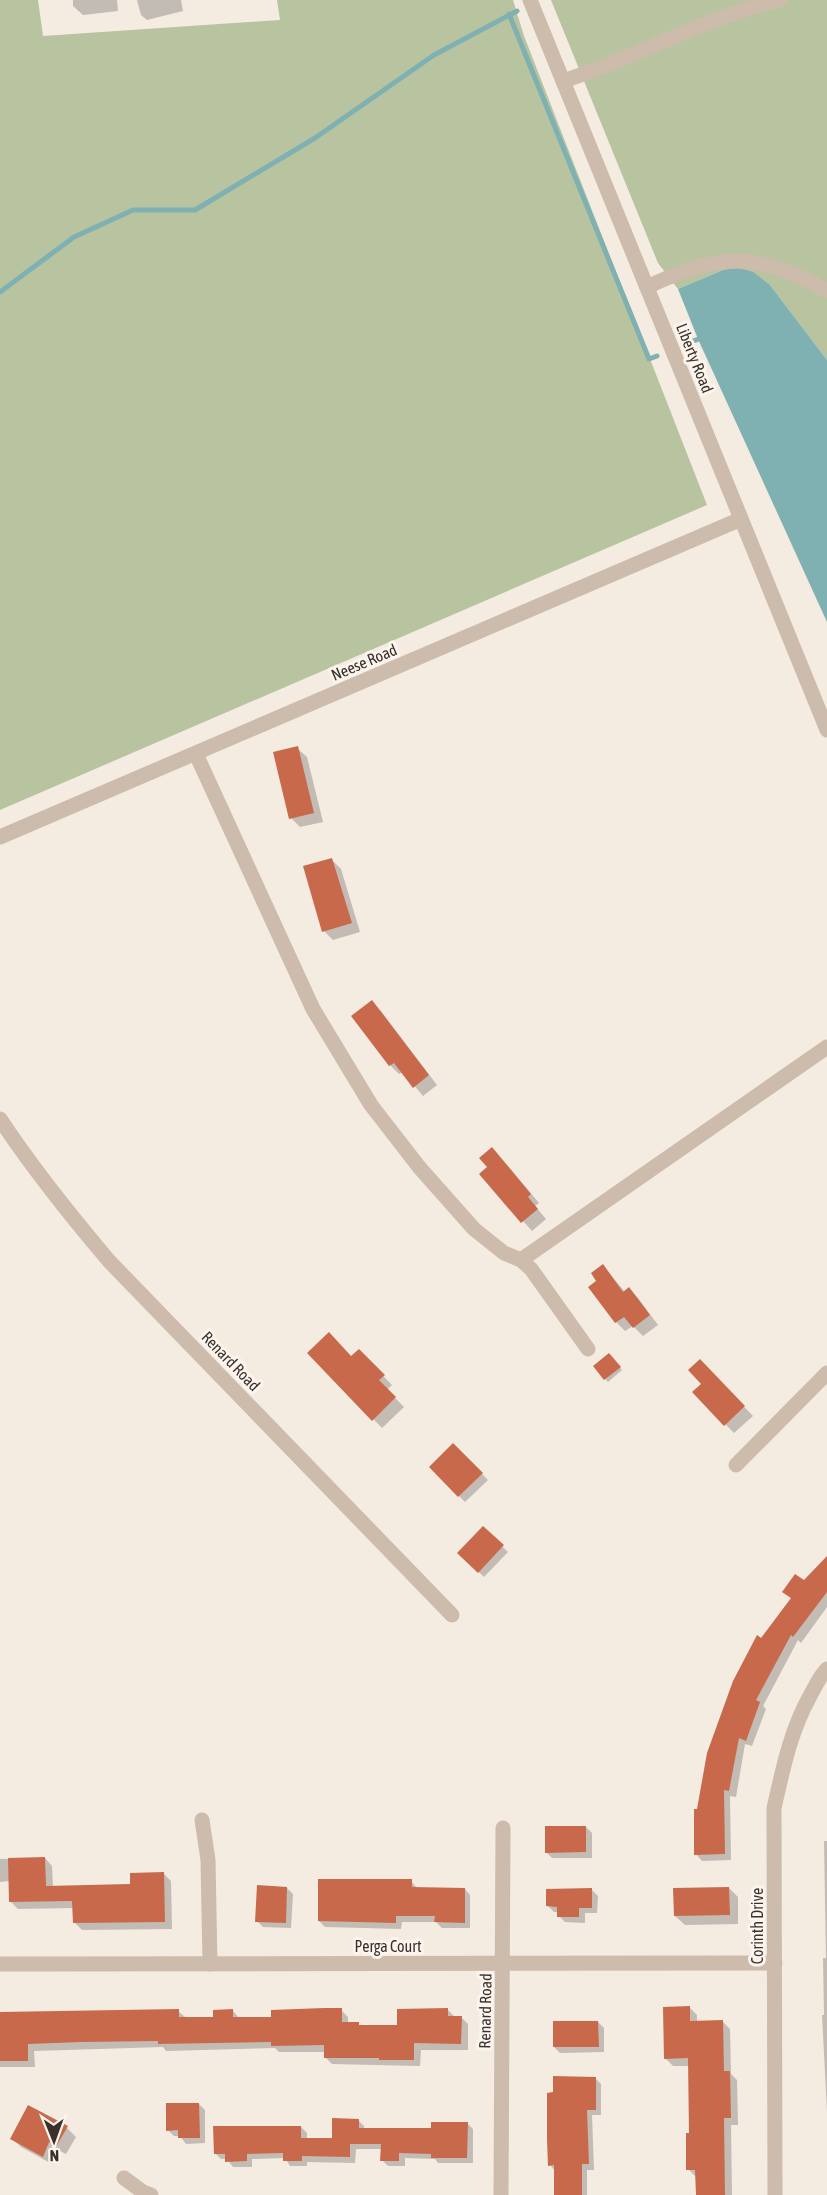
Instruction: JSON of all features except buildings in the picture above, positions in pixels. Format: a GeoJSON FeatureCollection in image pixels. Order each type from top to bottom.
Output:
{"type":"FeatureCollection","features":[{"type":"Feature","properties":{"kind":"street","name":"Liberty Road"},"geometry":{"type":"LineString","coordinates":[[530,0],[827,730]]}},
{"type":"Feature","properties":{"kind":"street"},"geometry":{"type":"LineString","coordinates":[[563,81],[601,69],[759,4],[780,0]]}},
{"type":"Feature","properties":{"kind":"street"},"geometry":{"type":"LineString","coordinates":[[647,287],[698,265],[739,260],[759,262],[827,291]]}},
{"type":"Feature","properties":{"kind":"street","name":"Neese Road"},"geometry":{"type":"LineString","coordinates":[[0,837],[741,519]]}},
{"type":"Feature","properties":{"kind":"street"},"geometry":{"type":"LineString","coordinates":[[196,754],[313,1009],[371,1105],[419,1167],[474,1229],[504,1253],[521,1260],[531,1269],[588,1349]]}},
{"type":"Feature","properties":{"kind":"street"},"geometry":{"type":"LineString","coordinates":[[521,1260],[827,1047]]}},
{"type":"Feature","properties":{"kind":"street","name":"Renard Road"},"geometry":{"type":"LineString","coordinates":[[0,1119],[69,1215],[109,1261],[452,1615]]}},
{"type":"Feature","properties":{"kind":"street"},"geometry":{"type":"LineString","coordinates":[[736,1465],[827,1373]]}},
{"type":"Feature","properties":{"kind":"street","name":"Corinth Drive"},"geometry":{"type":"LineString","coordinates":[[775,2195],[774,1808],[786,1753],[798,1718],[821,1675],[827,1669]]}},
{"type":"Feature","properties":{"kind":"street"},"geometry":{"type":"LineString","coordinates":[[202,1820],[208,1860],[210,1964]]}},
{"type":"Feature","properties":{"kind":"street","name":"Renard Road"},"geometry":{"type":"LineString","coordinates":[[501,2195],[503,1828]]}},
{"type":"Feature","properties":{"kind":"street","name":"Perga Court"},"geometry":{"type":"LineString","coordinates":[[0,1964],[775,1963]]}},
{"type":"Feature","properties":{"kind":"street"},"geometry":{"type":"LineString","coordinates":[[124,2178],[151,2195]]}},
{"type":"Feature","properties":{"kind":"green space"},"geometry":{"type":"Polygon","coordinates":[[[0,0],[38,0],[43,36],[280,20],[277,0],[513,0],[524,36],[707,505],[0,810],[0,0]]]}},
{"type":"Feature","properties":{"kind":"green space"},"geometry":{"type":"Polygon","coordinates":[[[551,0],[827,0],[827,360],[770,285],[737,267],[723,270],[678,289],[658,263],[551,0]]]}},
{"type":"Feature","properties":{"kind":"water"},"geometry":{"type":"Polygon","coordinates":[[[737,267],[753,272],[770,285],[827,360],[827,622],[698,339],[678,289],[723,270],[737,267]]]}},
{"type":"Feature","properties":{"kind":"waterway"},"geometry":{"type":"LineString","coordinates":[[0,292],[74,237],[133,210],[195,210],[315,138],[434,55],[517,11]]}},
{"type":"Feature","properties":{"kind":"waterway"},"geometry":{"type":"LineString","coordinates":[[509,14],[649,359],[657,356]]}},
{"type":"Feature","properties":{"kind":"waterway"},"geometry":{"type":"LineString","coordinates":[[688,343],[704,337]]}}]}
